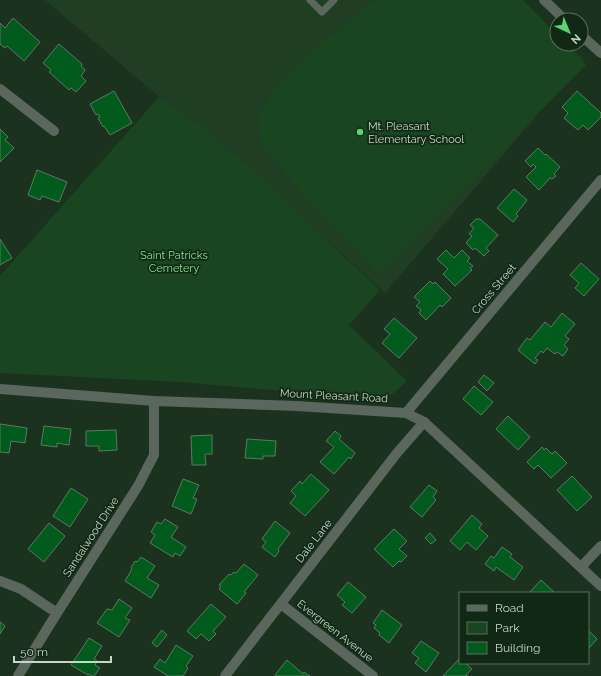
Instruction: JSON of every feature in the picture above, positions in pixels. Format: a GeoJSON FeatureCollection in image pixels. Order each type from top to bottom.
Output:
{"type":"FeatureCollection","features":[{"type":"Feature","properties":{"kind":"street"},"geometry":{"type":"LineString","coordinates":[[544,0],[557,12]]}},
{"type":"Feature","properties":{"kind":"street"},"geometry":{"type":"LineString","coordinates":[[589,42],[601,53]]}},
{"type":"Feature","properties":{"kind":"street"},"geometry":{"type":"LineString","coordinates":[[0,89],[54,131]]}},
{"type":"Feature","properties":{"kind":"street","name":"Cross Street"},"geometry":{"type":"LineString","coordinates":[[406,413],[601,180]]}},
{"type":"Feature","properties":{"kind":"street","name":"Mount Pleasant Road"},"geometry":{"type":"LineString","coordinates":[[0,389],[154,401],[297,406],[406,413],[424,422],[601,586]]}},
{"type":"Feature","properties":{"kind":"street","name":"Sandalwood Drive"},"geometry":{"type":"LineString","coordinates":[[18,676],[56,613],[138,486],[154,455],[154,401]]}},
{"type":"Feature","properties":{"kind":"street","name":"Dale Lane"},"geometry":{"type":"LineString","coordinates":[[225,676],[397,453],[424,422]]}},
{"type":"Feature","properties":{"kind":"street"},"geometry":{"type":"LineString","coordinates":[[581,567],[601,546]]}},
{"type":"Feature","properties":{"kind":"street"},"geometry":{"type":"LineString","coordinates":[[0,581],[21,589],[56,613]]}},
{"type":"Feature","properties":{"kind":"street","name":"Evergreen Avenue"},"geometry":{"type":"LineString","coordinates":[[281,604],[373,676]]}},
{"type":"Feature","properties":{"kind":"lane"},"geometry":{"type":"LineString","coordinates":[[310,0],[322,12],[334,0]]}},
{"type":"Feature","properties":{"kind":"shaded area","name":"Mt. Pleasant Elementary School"},"geometry":{"type":"Polygon","coordinates":[[[45,0],[520,0],[549,27],[549,52],[576,52],[584,60],[385,293],[232,154],[175,110],[45,0]]]}},
{"type":"Feature","properties":{"kind":"green space","name":"Mt. Pleasant Elementary School"},"geometry":{"type":"Polygon","coordinates":[[[376,0],[523,0],[549,27],[549,52],[573,52],[586,65],[378,274],[299,189],[263,147],[257,122],[274,89],[319,46],[376,0]]]}},
{"type":"Feature","properties":{"kind":"green space","name":"Saint Patricks Cemetery"},"geometry":{"type":"Polygon","coordinates":[[[159,97],[207,132],[240,159],[380,290],[349,325],[407,381],[394,393],[375,398],[181,382],[0,373],[0,276],[159,97]]]}},
{"type":"Feature","properties":{"kind":"building"},"geometry":{"type":"Polygon","coordinates":[[[13,18],[40,42],[24,61],[7,46],[5,48],[0,44],[0,23],[5,28],[13,18]]]}},
{"type":"Feature","properties":{"kind":"building"},"geometry":{"type":"Polygon","coordinates":[[[59,44],[82,64],[81,66],[85,70],[81,76],[86,81],[76,92],[71,88],[69,90],[49,72],[51,70],[43,63],[59,44]]]}},
{"type":"Feature","properties":{"kind":"building"},"geometry":{"type":"Polygon","coordinates":[[[114,91],[132,123],[110,135],[104,126],[103,127],[98,118],[100,117],[98,114],[96,115],[90,104],[114,91]]]}},
{"type":"Feature","properties":{"kind":"building"},"geometry":{"type":"Polygon","coordinates":[[[577,91],[601,113],[601,117],[588,130],[583,125],[578,130],[564,118],[568,113],[562,107],[577,91]]]}},
{"type":"Feature","properties":{"kind":"building"},"geometry":{"type":"Polygon","coordinates":[[[0,129],[8,137],[5,140],[14,148],[0,162],[0,129]]]}},
{"type":"Feature","properties":{"kind":"building"},"geometry":{"type":"Polygon","coordinates":[[[538,148],[560,167],[554,174],[556,176],[552,179],[550,178],[539,190],[526,177],[536,167],[533,164],[531,167],[525,161],[538,148]]]}},
{"type":"Feature","properties":{"kind":"building"},"geometry":{"type":"Polygon","coordinates":[[[37,170],[67,182],[59,202],[42,196],[40,200],[28,195],[37,170]]]}},
{"type":"Feature","properties":{"kind":"building"},"geometry":{"type":"Polygon","coordinates":[[[514,189],[527,200],[516,214],[518,216],[513,222],[497,208],[514,189]]]}},
{"type":"Feature","properties":{"kind":"building"},"geometry":{"type":"Polygon","coordinates":[[[476,219],[480,219],[498,235],[486,248],[489,251],[484,256],[475,248],[473,250],[466,243],[472,236],[469,234],[474,228],[470,225],[476,219]]]}},
{"type":"Feature","properties":{"kind":"building"},"geometry":{"type":"Polygon","coordinates":[[[0,239],[12,258],[0,265],[0,239]]]}},
{"type":"Feature","properties":{"kind":"building"},"geometry":{"type":"Polygon","coordinates":[[[446,250],[454,258],[462,250],[470,258],[467,261],[473,266],[470,268],[472,270],[455,286],[443,274],[448,269],[437,259],[446,250]]]}},
{"type":"Feature","properties":{"kind":"building"},"geometry":{"type":"Polygon","coordinates":[[[581,263],[599,279],[584,296],[575,288],[579,283],[570,275],[581,263]]]}},
{"type":"Feature","properties":{"kind":"building"},"geometry":{"type":"Polygon","coordinates":[[[430,281],[433,284],[435,282],[451,298],[442,307],[440,305],[426,320],[419,313],[421,310],[416,306],[420,302],[414,297],[430,281]]]}},
{"type":"Feature","properties":{"kind":"building"},"geometry":{"type":"Polygon","coordinates":[[[562,313],[575,324],[565,336],[569,339],[564,345],[568,349],[563,356],[557,352],[555,354],[547,348],[543,353],[541,351],[535,358],[538,360],[535,364],[518,350],[527,338],[530,340],[545,322],[551,327],[562,313]]]}},
{"type":"Feature","properties":{"kind":"building"},"geometry":{"type":"Polygon","coordinates":[[[394,318],[417,338],[399,358],[382,343],[390,334],[384,329],[394,318]]]}},
{"type":"Feature","properties":{"kind":"building"},"geometry":{"type":"Polygon","coordinates":[[[484,375],[494,383],[487,391],[478,382],[484,375]]]}},
{"type":"Feature","properties":{"kind":"building"},"geometry":{"type":"Polygon","coordinates":[[[474,386],[493,402],[481,415],[463,399],[474,386]]]}},
{"type":"Feature","properties":{"kind":"building"},"geometry":{"type":"Polygon","coordinates":[[[508,416],[530,437],[518,450],[496,429],[508,416]]]}},
{"type":"Feature","properties":{"kind":"building"},"geometry":{"type":"Polygon","coordinates":[[[0,424],[27,428],[25,443],[11,441],[9,453],[0,452],[0,424]]]}},
{"type":"Feature","properties":{"kind":"building"},"geometry":{"type":"Polygon","coordinates":[[[44,426],[71,429],[69,445],[57,443],[57,447],[41,445],[44,426]]]}},
{"type":"Feature","properties":{"kind":"building"},"geometry":{"type":"Polygon","coordinates":[[[116,430],[117,450],[99,451],[99,446],[86,446],[86,431],[116,430]]]}},
{"type":"Feature","properties":{"kind":"building"},"geometry":{"type":"Polygon","coordinates":[[[335,431],[341,436],[339,439],[355,453],[351,459],[349,457],[334,474],[320,462],[334,447],[326,441],[335,431]]]}},
{"type":"Feature","properties":{"kind":"building"},"geometry":{"type":"Polygon","coordinates":[[[212,435],[212,454],[205,454],[206,465],[192,465],[191,436],[212,435]]]}},
{"type":"Feature","properties":{"kind":"building"},"geometry":{"type":"Polygon","coordinates":[[[247,439],[276,441],[275,456],[263,456],[263,459],[245,458],[247,439]]]}},
{"type":"Feature","properties":{"kind":"building"},"geometry":{"type":"Polygon","coordinates":[[[542,447],[544,450],[546,448],[552,454],[555,451],[567,463],[551,478],[538,465],[534,469],[527,462],[542,447]]]}},
{"type":"Feature","properties":{"kind":"building"},"geometry":{"type":"Polygon","coordinates":[[[311,474],[329,490],[305,516],[290,503],[296,496],[291,491],[300,481],[302,484],[311,474]]]}},
{"type":"Feature","properties":{"kind":"building"},"geometry":{"type":"Polygon","coordinates":[[[572,476],[592,497],[577,511],[557,490],[572,476]]]}},
{"type":"Feature","properties":{"kind":"building"},"geometry":{"type":"Polygon","coordinates":[[[183,479],[199,485],[193,498],[197,499],[191,514],[172,506],[183,479]]]}},
{"type":"Feature","properties":{"kind":"building"},"geometry":{"type":"Polygon","coordinates":[[[429,485],[437,491],[433,497],[436,500],[422,517],[410,507],[429,485]]]}},
{"type":"Feature","properties":{"kind":"building"},"geometry":{"type":"Polygon","coordinates":[[[71,488],[88,499],[70,527],[53,516],[71,488]]]}},
{"type":"Feature","properties":{"kind":"building"},"geometry":{"type":"Polygon","coordinates":[[[472,515],[482,524],[479,528],[488,536],[476,550],[467,542],[460,550],[450,541],[472,515]]]}},
{"type":"Feature","properties":{"kind":"building"},"geometry":{"type":"Polygon","coordinates":[[[165,519],[178,527],[171,537],[186,547],[180,556],[175,553],[173,557],[150,543],[155,535],[151,532],[157,522],[161,524],[165,519]]]}},
{"type":"Feature","properties":{"kind":"building"},"geometry":{"type":"Polygon","coordinates":[[[275,521],[290,533],[278,549],[279,551],[275,557],[262,547],[266,542],[262,539],[275,521]]]}},
{"type":"Feature","properties":{"kind":"building"},"geometry":{"type":"Polygon","coordinates":[[[49,523],[65,536],[44,562],[28,549],[49,523]]]}},
{"type":"Feature","properties":{"kind":"building"},"geometry":{"type":"Polygon","coordinates":[[[394,529],[407,541],[399,549],[407,556],[393,567],[374,549],[394,529]]]}},
{"type":"Feature","properties":{"kind":"building"},"geometry":{"type":"Polygon","coordinates":[[[430,533],[436,540],[431,544],[425,538],[430,533]]]}},
{"type":"Feature","properties":{"kind":"building"},"geometry":{"type":"Polygon","coordinates":[[[502,547],[512,554],[510,557],[523,567],[514,580],[496,567],[494,571],[485,564],[491,556],[494,558],[502,547]]]}},
{"type":"Feature","properties":{"kind":"building"},"geometry":{"type":"Polygon","coordinates":[[[141,557],[155,566],[147,578],[159,585],[151,598],[125,581],[135,561],[137,562],[141,557]]]}},
{"type":"Feature","properties":{"kind":"building"},"geometry":{"type":"Polygon","coordinates":[[[244,564],[258,575],[244,592],[246,593],[237,604],[219,589],[221,586],[219,585],[229,574],[231,575],[234,572],[236,573],[244,564]]]}},
{"type":"Feature","properties":{"kind":"building"},"geometry":{"type":"Polygon","coordinates":[[[541,580],[554,592],[530,592],[541,580]]]}},
{"type":"Feature","properties":{"kind":"building"},"geometry":{"type":"Polygon","coordinates":[[[348,582],[366,597],[352,613],[342,605],[345,602],[337,595],[348,582]]]}},
{"type":"Feature","properties":{"kind":"building"},"geometry":{"type":"Polygon","coordinates":[[[119,599],[132,608],[125,618],[130,620],[119,637],[97,623],[107,609],[112,610],[119,599]]]}},
{"type":"Feature","properties":{"kind":"building"},"geometry":{"type":"Polygon","coordinates":[[[211,604],[226,617],[213,631],[216,634],[209,641],[201,634],[196,639],[187,631],[211,604]]]}},
{"type":"Feature","properties":{"kind":"building"},"geometry":{"type":"Polygon","coordinates":[[[382,610],[402,625],[389,643],[379,635],[380,633],[374,628],[376,625],[373,623],[382,610]]]}},
{"type":"Feature","properties":{"kind":"building"},"geometry":{"type":"Polygon","coordinates":[[[0,622],[5,626],[0,634],[0,622]]]}},
{"type":"Feature","properties":{"kind":"building"},"geometry":{"type":"Polygon","coordinates":[[[162,630],[167,635],[157,647],[152,643],[162,630]]]}},
{"type":"Feature","properties":{"kind":"building"},"geometry":{"type":"Polygon","coordinates":[[[589,631],[597,639],[589,648],[589,631]]]}},
{"type":"Feature","properties":{"kind":"building"},"geometry":{"type":"Polygon","coordinates":[[[89,638],[102,646],[94,659],[97,661],[95,665],[100,668],[94,676],[88,675],[71,665],[89,638]]]}},
{"type":"Feature","properties":{"kind":"building"},"geometry":{"type":"Polygon","coordinates":[[[421,641],[439,653],[426,672],[415,663],[419,658],[412,653],[421,641]]]}},
{"type":"Feature","properties":{"kind":"building"},"geometry":{"type":"Polygon","coordinates":[[[176,645],[193,656],[186,666],[188,668],[183,676],[168,676],[154,667],[160,659],[165,663],[176,645]]]}},
{"type":"Feature","properties":{"kind":"building"},"geometry":{"type":"Polygon","coordinates":[[[459,659],[459,664],[466,664],[472,669],[466,675],[468,676],[443,676],[459,659]]]}},
{"type":"Feature","properties":{"kind":"building"},"geometry":{"type":"Polygon","coordinates":[[[287,660],[303,674],[304,672],[310,676],[276,676],[275,675],[287,660]]]}},
{"type":"Feature","properties":{"kind":"place","name":"Mt. Pleasant Elementary School"},"geometry":{"type":"Point","coordinates":[360,132]}}]}
